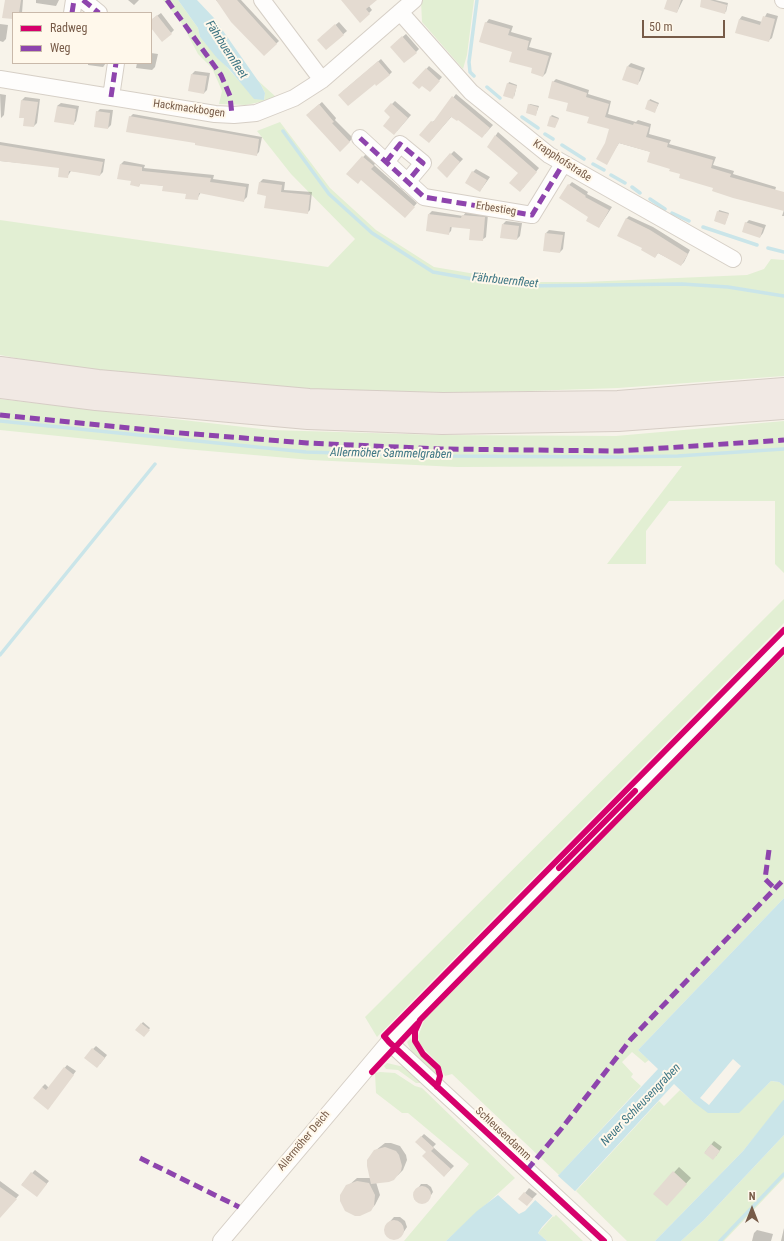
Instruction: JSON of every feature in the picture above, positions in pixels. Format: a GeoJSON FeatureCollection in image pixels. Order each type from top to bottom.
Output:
{"type":"FeatureCollection","features":[{"type":"Feature","properties":{"kind":"highway"},"geometry":{"type":"LineString","coordinates":[[0,368],[98,381],[309,400],[443,404],[618,402],[784,389]]}},
{"type":"Feature","properties":{"kind":"highway"},"geometry":{"type":"LineString","coordinates":[[0,387],[96,399],[308,418],[442,423],[618,420],[784,408]]}},
{"type":"Feature","properties":{"kind":"street"},"geometry":{"type":"LineString","coordinates":[[72,12],[74,0]]}},
{"type":"Feature","properties":{"kind":"street"},"geometry":{"type":"LineString","coordinates":[[83,0],[98,12]]}},
{"type":"Feature","properties":{"kind":"street"},"geometry":{"type":"LineString","coordinates":[[262,0],[322,80]]}},
{"type":"Feature","properties":{"kind":"street","name":"Hackmackbogen"},"geometry":{"type":"LineString","coordinates":[[0,79],[222,115],[243,114],[264,110],[290,100],[322,80],[414,0]]}},
{"type":"Feature","properties":{"kind":"street","name":"Krapphofstraße"},"geometry":{"type":"LineString","coordinates":[[400,12],[471,92],[533,143],[564,164],[733,259]]}},
{"type":"Feature","properties":{"kind":"street"},"geometry":{"type":"LineString","coordinates":[[111,97],[116,64]]}},
{"type":"Feature","properties":{"kind":"street","name":"Erbestieg"},"geometry":{"type":"LineString","coordinates":[[360,138],[424,197],[532,214],[564,164]]}},
{"type":"Feature","properties":{"kind":"street"},"geometry":{"type":"LineString","coordinates":[[386,162],[400,144],[423,164],[407,182]]}},
{"type":"Feature","properties":{"kind":"street","name":"Allermöher Deich"},"geometry":{"type":"LineString","coordinates":[[221,1241],[389,1042],[784,640]]}},
{"type":"Feature","properties":{"kind":"street","name":"Schleusendamm"},"geometry":{"type":"LineString","coordinates":[[389,1042],[604,1241]]}},
{"type":"Feature","properties":{"kind":"green space"},"geometry":{"type":"Polygon","coordinates":[[[163,0],[178,0],[198,28],[200,37],[240,82],[264,100],[265,93],[261,85],[254,77],[276,97],[246,105],[219,104],[222,91],[212,68],[198,54],[181,22],[163,0]]]}},
{"type":"Feature","properties":{"kind":"green space"},"geometry":{"type":"Polygon","coordinates":[[[474,0],[467,55],[463,69],[422,22],[421,1],[474,0]]]}},
{"type":"Feature","properties":{"kind":"green space"},"geometry":{"type":"Polygon","coordinates":[[[280,122],[330,188],[376,230],[434,267],[523,282],[584,282],[747,275],[764,269],[771,259],[784,260],[784,376],[618,388],[439,394],[276,388],[53,365],[0,355],[0,220],[328,267],[355,239],[291,174],[257,131],[280,122]]]}},
{"type":"Feature","properties":{"kind":"green space"},"geometry":{"type":"Polygon","coordinates":[[[0,399],[270,430],[440,435],[616,436],[784,421],[784,573],[775,564],[775,501],[669,501],[646,531],[646,564],[607,564],[682,466],[457,467],[311,460],[185,449],[0,430],[0,399]]]}},
{"type":"Feature","properties":{"kind":"green space"},"geometry":{"type":"Polygon","coordinates":[[[784,599],[784,623],[377,1037],[365,1017],[784,599]]]}},
{"type":"Feature","properties":{"kind":"green space"},"geometry":{"type":"Polygon","coordinates":[[[784,655],[784,898],[638,1050],[649,1060],[645,1063],[632,1052],[622,1062],[633,1074],[631,1077],[641,1086],[559,1175],[452,1074],[445,1076],[438,1063],[419,1044],[418,1036],[424,1020],[784,655]]]}},
{"type":"Feature","properties":{"kind":"green space"},"geometry":{"type":"Polygon","coordinates":[[[411,1038],[417,1051],[435,1068],[437,1074],[433,1074],[412,1053],[407,1042],[411,1038]]]}},
{"type":"Feature","properties":{"kind":"green space"},"geometry":{"type":"Polygon","coordinates":[[[387,1063],[404,1067],[420,1079],[420,1083],[416,1083],[398,1070],[386,1069],[384,1066],[387,1063]]]}},
{"type":"Feature","properties":{"kind":"green space"},"geometry":{"type":"Polygon","coordinates":[[[375,1073],[395,1073],[415,1086],[422,1088],[515,1178],[446,1241],[404,1241],[469,1164],[408,1113],[402,1113],[376,1093],[375,1073]]]}},
{"type":"Feature","properties":{"kind":"green space"},"geometry":{"type":"Polygon","coordinates":[[[771,1081],[779,1082],[784,1086],[784,1099],[780,1106],[743,1151],[655,1241],[627,1241],[576,1191],[659,1101],[664,1106],[680,1090],[693,1102],[738,1113],[771,1081]]]}},
{"type":"Feature","properties":{"kind":"green space"},"geometry":{"type":"Polygon","coordinates":[[[784,1135],[784,1178],[724,1241],[681,1241],[704,1220],[784,1135]]]}},
{"type":"Feature","properties":{"kind":"green space"},"geometry":{"type":"Polygon","coordinates":[[[555,1214],[583,1241],[547,1241],[538,1233],[555,1214]]]}},
{"type":"Feature","properties":{"kind":"water"},"geometry":{"type":"Polygon","coordinates":[[[178,0],[197,0],[214,18],[261,85],[265,93],[264,100],[254,99],[229,69],[217,58],[200,37],[198,28],[178,0]]]}},
{"type":"Feature","properties":{"kind":"water","name":"Neuer Schleusengraben"},"geometry":{"type":"Polygon","coordinates":[[[784,898],[784,1086],[779,1082],[771,1081],[739,1113],[708,1113],[693,1102],[674,1084],[542,1227],[538,1233],[547,1241],[446,1241],[477,1211],[498,1195],[519,1214],[525,1211],[658,1069],[638,1050],[784,898]]]}},
{"type":"Feature","properties":{"kind":"water"},"geometry":{"type":"Polygon","coordinates":[[[784,1099],[784,1135],[704,1220],[681,1241],[655,1241],[743,1151],[784,1099]]]}},
{"type":"Feature","properties":{"kind":"pier"},"geometry":{"type":"Polygon","coordinates":[[[733,1059],[741,1066],[709,1105],[700,1098],[733,1059]]]}},
{"type":"Feature","properties":{"kind":"pier"},"geometry":{"type":"Polygon","coordinates":[[[556,1174],[576,1192],[554,1217],[534,1199],[556,1174]]]}},
{"type":"Feature","properties":{"kind":"building"},"geometry":{"type":"Polygon","coordinates":[[[5,0],[21,0],[19,12],[12,12],[12,19],[2,18],[5,0]]]}},
{"type":"Feature","properties":{"kind":"building"},"geometry":{"type":"Polygon","coordinates":[[[216,0],[237,0],[277,44],[264,56],[231,22],[216,0]]]}},
{"type":"Feature","properties":{"kind":"building"},"geometry":{"type":"Polygon","coordinates":[[[341,0],[377,0],[366,9],[370,14],[360,23],[341,0]]]}},
{"type":"Feature","properties":{"kind":"building"},"geometry":{"type":"Polygon","coordinates":[[[667,0],[681,0],[677,13],[664,9],[667,0]]]}},
{"type":"Feature","properties":{"kind":"building"},"geometry":{"type":"Polygon","coordinates":[[[701,0],[710,0],[727,5],[725,14],[700,7],[701,0]]]}},
{"type":"Feature","properties":{"kind":"building"},"geometry":{"type":"Polygon","coordinates":[[[157,15],[172,34],[162,42],[152,29],[152,19],[157,15]]]}},
{"type":"Feature","properties":{"kind":"building"},"geometry":{"type":"Polygon","coordinates":[[[763,16],[775,19],[769,42],[735,33],[739,19],[760,25],[763,16]]]}},
{"type":"Feature","properties":{"kind":"building"},"geometry":{"type":"Polygon","coordinates":[[[485,22],[510,29],[508,35],[529,41],[527,50],[549,56],[543,77],[531,73],[532,68],[509,62],[512,52],[479,42],[485,22]]]}},
{"type":"Feature","properties":{"kind":"building"},"geometry":{"type":"Polygon","coordinates":[[[335,24],[344,35],[326,50],[317,40],[335,24]]]}},
{"type":"Feature","properties":{"kind":"building"},"geometry":{"type":"Polygon","coordinates":[[[402,36],[417,53],[404,63],[390,47],[402,36]]]}},
{"type":"Feature","properties":{"kind":"building"},"geometry":{"type":"Polygon","coordinates":[[[378,61],[390,75],[376,86],[375,84],[348,106],[338,95],[378,61]]]}},
{"type":"Feature","properties":{"kind":"building"},"geometry":{"type":"Polygon","coordinates":[[[627,66],[642,71],[638,85],[622,80],[627,66]]]}},
{"type":"Feature","properties":{"kind":"building"},"geometry":{"type":"Polygon","coordinates":[[[426,68],[440,81],[430,92],[422,86],[419,89],[412,83],[426,68]]]}},
{"type":"Feature","properties":{"kind":"building"},"geometry":{"type":"Polygon","coordinates":[[[191,74],[207,76],[204,94],[188,91],[191,74]]]}},
{"type":"Feature","properties":{"kind":"building"},"geometry":{"type":"Polygon","coordinates":[[[552,81],[587,93],[586,97],[609,104],[605,117],[633,125],[634,123],[649,127],[646,137],[668,143],[667,147],[713,160],[711,168],[731,174],[730,177],[784,192],[784,211],[733,198],[712,191],[713,188],[679,178],[680,174],[669,171],[670,169],[647,162],[650,152],[619,143],[607,165],[596,159],[605,143],[609,129],[587,123],[589,117],[566,111],[568,103],[548,98],[552,81]]]}},
{"type":"Feature","properties":{"kind":"building"},"geometry":{"type":"Polygon","coordinates":[[[507,83],[517,86],[513,99],[503,96],[507,83]]]}},
{"type":"Feature","properties":{"kind":"building"},"geometry":{"type":"Polygon","coordinates":[[[452,96],[490,128],[482,138],[458,120],[457,121],[451,117],[429,143],[419,135],[431,121],[433,122],[452,96]]]}},
{"type":"Feature","properties":{"kind":"building"},"geometry":{"type":"Polygon","coordinates":[[[21,100],[38,102],[34,127],[23,126],[24,118],[19,118],[21,100]]]}},
{"type":"Feature","properties":{"kind":"building"},"geometry":{"type":"Polygon","coordinates":[[[648,100],[658,104],[655,113],[645,109],[648,100]]]}},
{"type":"Feature","properties":{"kind":"building"},"geometry":{"type":"Polygon","coordinates":[[[391,103],[408,118],[394,135],[383,126],[390,117],[384,111],[391,103]]]}},
{"type":"Feature","properties":{"kind":"building"},"geometry":{"type":"Polygon","coordinates":[[[319,104],[334,122],[332,123],[350,142],[340,152],[306,115],[319,104]]]}},
{"type":"Feature","properties":{"kind":"building"},"geometry":{"type":"Polygon","coordinates":[[[528,104],[538,107],[536,116],[526,113],[528,104]]]}},
{"type":"Feature","properties":{"kind":"building"},"geometry":{"type":"Polygon","coordinates":[[[57,106],[76,109],[74,125],[54,122],[57,106]]]}},
{"type":"Feature","properties":{"kind":"building"},"geometry":{"type":"Polygon","coordinates":[[[96,111],[110,113],[108,129],[94,127],[96,111]]]}},
{"type":"Feature","properties":{"kind":"building"},"geometry":{"type":"Polygon","coordinates":[[[129,116],[259,139],[257,156],[195,145],[195,143],[126,132],[129,116]]]}},
{"type":"Feature","properties":{"kind":"building"},"geometry":{"type":"Polygon","coordinates":[[[550,116],[559,119],[555,128],[547,126],[550,116]]]}},
{"type":"Feature","properties":{"kind":"building"},"geometry":{"type":"Polygon","coordinates":[[[495,135],[537,172],[520,192],[509,183],[518,173],[487,147],[495,135]]]}},
{"type":"Feature","properties":{"kind":"building"},"geometry":{"type":"Polygon","coordinates":[[[0,145],[103,162],[100,176],[69,171],[68,178],[58,177],[59,168],[0,161],[0,145]]]}},
{"type":"Feature","properties":{"kind":"building"},"geometry":{"type":"Polygon","coordinates":[[[450,153],[460,162],[447,178],[437,168],[450,153]]]}},
{"type":"Feature","properties":{"kind":"building"},"geometry":{"type":"Polygon","coordinates":[[[362,156],[374,166],[371,169],[415,207],[405,218],[361,180],[358,184],[346,174],[362,156]]]}},
{"type":"Feature","properties":{"kind":"building"},"geometry":{"type":"Polygon","coordinates":[[[120,164],[142,167],[142,171],[211,178],[210,182],[246,187],[244,202],[199,193],[198,200],[185,199],[186,194],[162,191],[163,186],[140,184],[139,187],[130,185],[131,181],[117,179],[120,164]]]}},
{"type":"Feature","properties":{"kind":"building"},"geometry":{"type":"Polygon","coordinates":[[[472,171],[487,180],[480,192],[465,183],[472,171]]]}},
{"type":"Feature","properties":{"kind":"building"},"geometry":{"type":"Polygon","coordinates":[[[259,182],[282,185],[281,192],[310,195],[308,214],[264,208],[266,196],[257,194],[259,182]]]}},
{"type":"Feature","properties":{"kind":"building"},"geometry":{"type":"Polygon","coordinates":[[[568,184],[586,196],[585,197],[609,210],[599,228],[586,221],[588,217],[559,198],[568,184]]]}},
{"type":"Feature","properties":{"kind":"building"},"geometry":{"type":"Polygon","coordinates":[[[717,211],[729,214],[725,225],[714,221],[717,211]]]}},
{"type":"Feature","properties":{"kind":"building"},"geometry":{"type":"Polygon","coordinates":[[[428,214],[461,218],[462,215],[485,217],[483,241],[469,240],[470,229],[450,227],[449,235],[426,231],[428,214]]]}},
{"type":"Feature","properties":{"kind":"building"},"geometry":{"type":"Polygon","coordinates":[[[626,218],[650,230],[688,254],[681,266],[658,253],[655,258],[641,250],[642,248],[617,236],[626,218]]]}},
{"type":"Feature","properties":{"kind":"building"},"geometry":{"type":"Polygon","coordinates":[[[745,222],[763,228],[760,238],[742,232],[745,222]]]}},
{"type":"Feature","properties":{"kind":"building"},"geometry":{"type":"Polygon","coordinates":[[[502,224],[519,226],[517,240],[500,238],[502,224]]]}},
{"type":"Feature","properties":{"kind":"building"},"geometry":{"type":"Polygon","coordinates":[[[545,233],[563,235],[560,253],[543,251],[545,233]]]}},
{"type":"Feature","properties":{"kind":"building"},"geometry":{"type":"Polygon","coordinates":[[[141,1023],[150,1030],[144,1037],[135,1030],[141,1023]]]}},
{"type":"Feature","properties":{"kind":"building"},"geometry":{"type":"Polygon","coordinates":[[[92,1048],[105,1058],[97,1068],[84,1058],[92,1048]]]}},
{"type":"Feature","properties":{"kind":"building"},"geometry":{"type":"Polygon","coordinates":[[[64,1067],[74,1075],[48,1110],[33,1098],[42,1087],[46,1090],[64,1067]]]}},
{"type":"Feature","properties":{"kind":"building"},"geometry":{"type":"Polygon","coordinates":[[[421,1136],[434,1148],[431,1151],[451,1169],[444,1177],[422,1156],[426,1152],[415,1142],[421,1136]]]}},
{"type":"Feature","properties":{"kind":"building"},"geometry":{"type":"Polygon","coordinates":[[[711,1144],[720,1151],[713,1160],[704,1153],[711,1144]]]}},
{"type":"Feature","properties":{"kind":"building"},"geometry":{"type":"Polygon","coordinates":[[[385,1147],[396,1151],[399,1155],[402,1166],[401,1171],[394,1180],[371,1184],[367,1160],[374,1150],[385,1147]]]}},
{"type":"Feature","properties":{"kind":"building"},"geometry":{"type":"Polygon","coordinates":[[[673,1171],[687,1184],[667,1206],[653,1194],[673,1171]]]}},
{"type":"Feature","properties":{"kind":"building"},"geometry":{"type":"Polygon","coordinates":[[[31,1172],[47,1184],[37,1197],[21,1185],[31,1172]]]}},
{"type":"Feature","properties":{"kind":"building"},"geometry":{"type":"Polygon","coordinates":[[[357,1181],[369,1183],[375,1195],[374,1206],[371,1211],[360,1216],[355,1216],[345,1211],[340,1201],[340,1195],[346,1185],[357,1181]]]}},
{"type":"Feature","properties":{"kind":"building"},"geometry":{"type":"Polygon","coordinates":[[[422,1186],[428,1189],[431,1195],[428,1201],[422,1204],[416,1201],[413,1195],[416,1189],[422,1186]]]}},
{"type":"Feature","properties":{"kind":"building"},"geometry":{"type":"Polygon","coordinates":[[[0,1187],[17,1199],[0,1218],[0,1187]]]}},
{"type":"Feature","properties":{"kind":"building"},"geometry":{"type":"Polygon","coordinates":[[[524,1192],[533,1199],[527,1206],[518,1199],[524,1192]]]}},
{"type":"Feature","properties":{"kind":"building"},"geometry":{"type":"Polygon","coordinates":[[[390,1220],[398,1220],[404,1226],[404,1234],[398,1240],[390,1240],[384,1234],[384,1226],[390,1220]]]}},
{"type":"Feature","properties":{"kind":"waterway"},"geometry":{"type":"LineString","coordinates":[[474,76],[470,72],[469,62],[477,0]]}},
{"type":"Feature","properties":{"kind":"waterway"},"geometry":{"type":"LineString","coordinates":[[487,87],[500,98]]}},
{"type":"Feature","properties":{"kind":"waterway"},"geometry":{"type":"LineString","coordinates":[[522,117],[538,128]]}},
{"type":"Feature","properties":{"kind":"waterway","name":"Fährbuernfleet"},"geometry":{"type":"LineString","coordinates":[[283,131],[329,194],[372,233],[433,272],[522,286],[682,284],[728,287],[784,296]]}},
{"type":"Feature","properties":{"kind":"waterway"},"geometry":{"type":"LineString","coordinates":[[545,134],[553,139]]}},
{"type":"Feature","properties":{"kind":"waterway"},"geometry":{"type":"LineString","coordinates":[[562,145],[584,159]]}},
{"type":"Feature","properties":{"kind":"waterway"},"geometry":{"type":"LineString","coordinates":[[593,164],[604,170]]}},
{"type":"Feature","properties":{"kind":"waterway"},"geometry":{"type":"LineString","coordinates":[[611,175],[625,183]]}},
{"type":"Feature","properties":{"kind":"waterway"},"geometry":{"type":"LineString","coordinates":[[632,187],[640,193]]}},
{"type":"Feature","properties":{"kind":"waterway"},"geometry":{"type":"LineString","coordinates":[[650,199],[665,209]]}},
{"type":"Feature","properties":{"kind":"waterway"},"geometry":{"type":"LineString","coordinates":[[672,213],[689,221]]}},
{"type":"Feature","properties":{"kind":"waterway"},"geometry":{"type":"LineString","coordinates":[[703,227],[757,245]]}},
{"type":"Feature","properties":{"kind":"waterway"},"geometry":{"type":"LineString","coordinates":[[768,248],[784,252]]}},
{"type":"Feature","properties":{"kind":"waterway","name":"Allermöher Sammelgraben"},"geometry":{"type":"LineString","coordinates":[[0,421],[306,452],[441,456],[619,457],[678,456],[784,449]]}},
{"type":"Feature","properties":{"kind":"waterway"},"geometry":{"type":"LineString","coordinates":[[0,655],[155,464]]}},
{"type":"Feature","properties":{"kind":"waterway"},"geometry":{"type":"LineString","coordinates":[[720,1241],[784,1174]]}},
{"type":"Feature","properties":{"kind":"marked path"},"geometry":{"type":"LineString","coordinates":[[72,12],[74,0]]}},
{"type":"Feature","properties":{"kind":"marked path"},"geometry":{"type":"LineString","coordinates":[[83,0],[98,12]]}},
{"type":"Feature","properties":{"kind":"marked path"},"geometry":{"type":"LineString","coordinates":[[167,0],[221,75],[230,96],[232,115]]}},
{"type":"Feature","properties":{"kind":"marked path"},"geometry":{"type":"LineString","coordinates":[[111,97],[116,64]]}},
{"type":"Feature","properties":{"kind":"marked path"},"geometry":{"type":"LineString","coordinates":[[360,138],[424,197],[532,215],[563,164]]}},
{"type":"Feature","properties":{"kind":"marked path"},"geometry":{"type":"LineString","coordinates":[[386,162],[400,144],[423,163],[407,182]]}},
{"type":"Feature","properties":{"kind":"marked path"},"geometry":{"type":"LineString","coordinates":[[0,415],[168,432],[307,443],[441,449],[619,451],[784,440]]}},
{"type":"Feature","properties":{"kind":"marked path"},"geometry":{"type":"LineString","coordinates":[[769,850],[765,879],[774,888]]}},
{"type":"Feature","properties":{"kind":"marked path"},"geometry":{"type":"LineString","coordinates":[[527,1170],[562,1128],[631,1039],[784,879]]}},
{"type":"Feature","properties":{"kind":"marked path"},"geometry":{"type":"LineString","coordinates":[[140,1158],[239,1207]]}},
{"type":"Feature","properties":{"kind":"cycle path"},"geometry":{"type":"LineString","coordinates":[[604,1241],[384,1036],[784,630]]}},
{"type":"Feature","properties":{"kind":"cycle path"},"geometry":{"type":"LineString","coordinates":[[437,1087],[440,1076],[438,1068],[423,1054],[415,1041],[415,1031],[420,1020],[784,650]]}},
{"type":"Feature","properties":{"kind":"cycle path"},"geometry":{"type":"LineString","coordinates":[[559,868],[635,791]]}},
{"type":"Feature","properties":{"kind":"cycle path"},"geometry":{"type":"LineString","coordinates":[[372,1072],[417,1024]]}}]}
